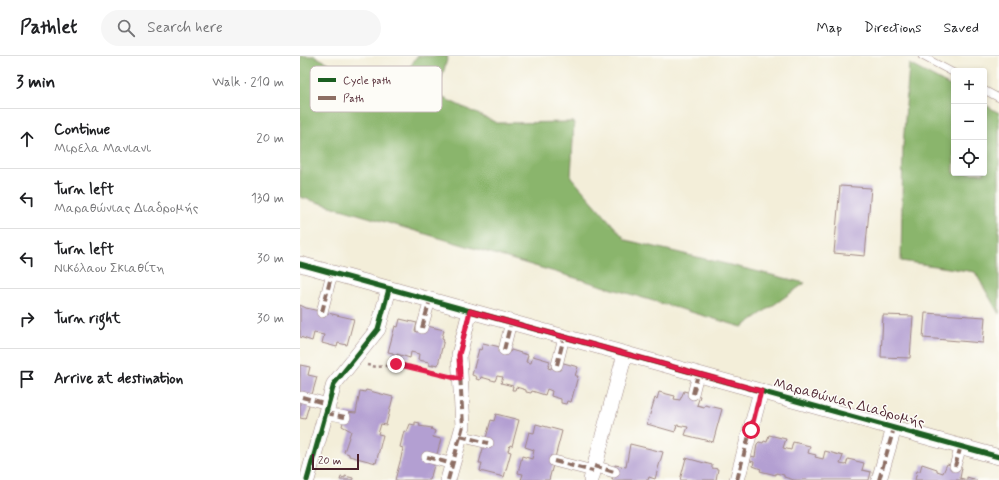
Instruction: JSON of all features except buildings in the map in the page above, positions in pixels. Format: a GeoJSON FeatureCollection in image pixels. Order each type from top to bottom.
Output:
{"type":"FeatureCollection","features":[{"type":"Feature","properties":{"kind":"street","name":"Μαραθώνιας Διαδρομής"},"geometry":{"type":"LineString","coordinates":[[300,264],[999,457]]}},
{"type":"Feature","properties":{"kind":"street"},"geometry":{"type":"LineString","coordinates":[[322,312],[332,273]]}},
{"type":"Feature","properties":{"kind":"street"},"geometry":{"type":"LineString","coordinates":[[307,480],[334,384],[378,329],[389,289]]}},
{"type":"Feature","properties":{"kind":"street"},"geometry":{"type":"LineString","coordinates":[[422,328],[430,300]]}},
{"type":"Feature","properties":{"kind":"street"},"geometry":{"type":"LineString","coordinates":[[427,457],[452,475],[463,426],[459,355],[470,311]]}},
{"type":"Feature","properties":{"kind":"street"},"geometry":{"type":"LineString","coordinates":[[504,350],[512,322]]}},
{"type":"Feature","properties":{"kind":"street"},"geometry":{"type":"LineString","coordinates":[[556,364],[564,337]]}},
{"type":"Feature","properties":{"kind":"street"},"geometry":{"type":"LineString","coordinates":[[593,473],[625,354]]}},
{"type":"Feature","properties":{"kind":"street"},"geometry":{"type":"LineString","coordinates":[[693,394],[698,374]]}},
{"type":"Feature","properties":{"kind":"street"},"geometry":{"type":"LineString","coordinates":[[737,480],[761,391]]}},
{"type":"Feature","properties":{"kind":"street"},"geometry":{"type":"LineString","coordinates":[[302,397],[345,417]]}},
{"type":"Feature","properties":{"kind":"street"},"geometry":{"type":"LineString","coordinates":[[879,480],[894,428]]}},
{"type":"Feature","properties":{"kind":"street"},"geometry":{"type":"LineString","coordinates":[[460,436],[488,443]]}},
{"type":"Feature","properties":{"kind":"street"},"geometry":{"type":"LineString","coordinates":[[955,466],[961,446]]}},
{"type":"Feature","properties":{"kind":"street"},"geometry":{"type":"LineString","coordinates":[[554,460],[593,473],[614,472]]}},
{"type":"Feature","properties":{"kind":"lane"},"geometry":{"type":"LineString","coordinates":[[922,56],[951,71]]}},
{"type":"Feature","properties":{"kind":"lane"},"geometry":{"type":"LineString","coordinates":[[987,92],[999,98]]}},
{"type":"Feature","properties":{"kind":"path"},"geometry":{"type":"LineString","coordinates":[[354,359],[370,366],[377,367],[401,364],[460,379]]}},
{"type":"Feature","properties":{"kind":"green space"},"geometry":{"type":"Polygon","coordinates":[[[300,56],[315,56],[334,66],[310,66],[310,112],[442,112],[442,97],[497,123],[574,122],[571,177],[626,240],[805,283],[742,327],[300,197],[300,56]]]}},
{"type":"Feature","properties":{"kind":"green space"},"geometry":{"type":"Polygon","coordinates":[[[417,56],[448,56],[442,77],[442,66],[411,66],[417,56]]]}},
{"type":"Feature","properties":{"kind":"green space"},"geometry":{"type":"Polygon","coordinates":[[[909,64],[951,86],[951,176],[987,176],[987,106],[999,113],[999,314],[975,272],[901,261],[903,146],[909,64]]]}},
{"type":"Feature","properties":{"kind":"marked path"},"geometry":{"type":"LineString","coordinates":[[322,312],[332,273]]}},
{"type":"Feature","properties":{"kind":"marked path"},"geometry":{"type":"LineString","coordinates":[[422,328],[430,300]]}},
{"type":"Feature","properties":{"kind":"marked path"},"geometry":{"type":"LineString","coordinates":[[448,480],[463,426],[459,355],[470,311]]}},
{"type":"Feature","properties":{"kind":"marked path"},"geometry":{"type":"LineString","coordinates":[[504,350],[511,322]]}},
{"type":"Feature","properties":{"kind":"marked path"},"geometry":{"type":"LineString","coordinates":[[557,365],[564,337]]}},
{"type":"Feature","properties":{"kind":"marked path"},"geometry":{"type":"LineString","coordinates":[[693,394],[698,374]]}},
{"type":"Feature","properties":{"kind":"marked path"},"geometry":{"type":"LineString","coordinates":[[737,480],[761,391]]}},
{"type":"Feature","properties":{"kind":"marked path"},"geometry":{"type":"LineString","coordinates":[[302,397],[328,404]]}},
{"type":"Feature","properties":{"kind":"marked path"},"geometry":{"type":"LineString","coordinates":[[326,413],[345,417]]}},
{"type":"Feature","properties":{"kind":"marked path"},"geometry":{"type":"LineString","coordinates":[[879,480],[894,428]]}},
{"type":"Feature","properties":{"kind":"marked path"},"geometry":{"type":"LineString","coordinates":[[460,436],[488,443]]}},
{"type":"Feature","properties":{"kind":"marked path"},"geometry":{"type":"LineString","coordinates":[[955,466],[961,446]]}},
{"type":"Feature","properties":{"kind":"marked path"},"geometry":{"type":"LineString","coordinates":[[427,457],[453,464]]}},
{"type":"Feature","properties":{"kind":"marked path"},"geometry":{"type":"LineString","coordinates":[[554,461],[593,471]]}},
{"type":"Feature","properties":{"kind":"marked path"},"geometry":{"type":"LineString","coordinates":[[594,466],[614,472]]}},
{"type":"Feature","properties":{"kind":"cycle path"},"geometry":{"type":"LineString","coordinates":[[300,264],[999,457]]}},
{"type":"Feature","properties":{"kind":"cycle path"},"geometry":{"type":"LineString","coordinates":[[307,480],[334,384],[378,329],[389,289]]}},
{"type":"Feature","properties":{"kind":"route"},"geometry":{"type":"LineString","coordinates":[[396,364],[406,365],[460,379],[459,355],[470,311],[761,391],[751,430]]}}]}
